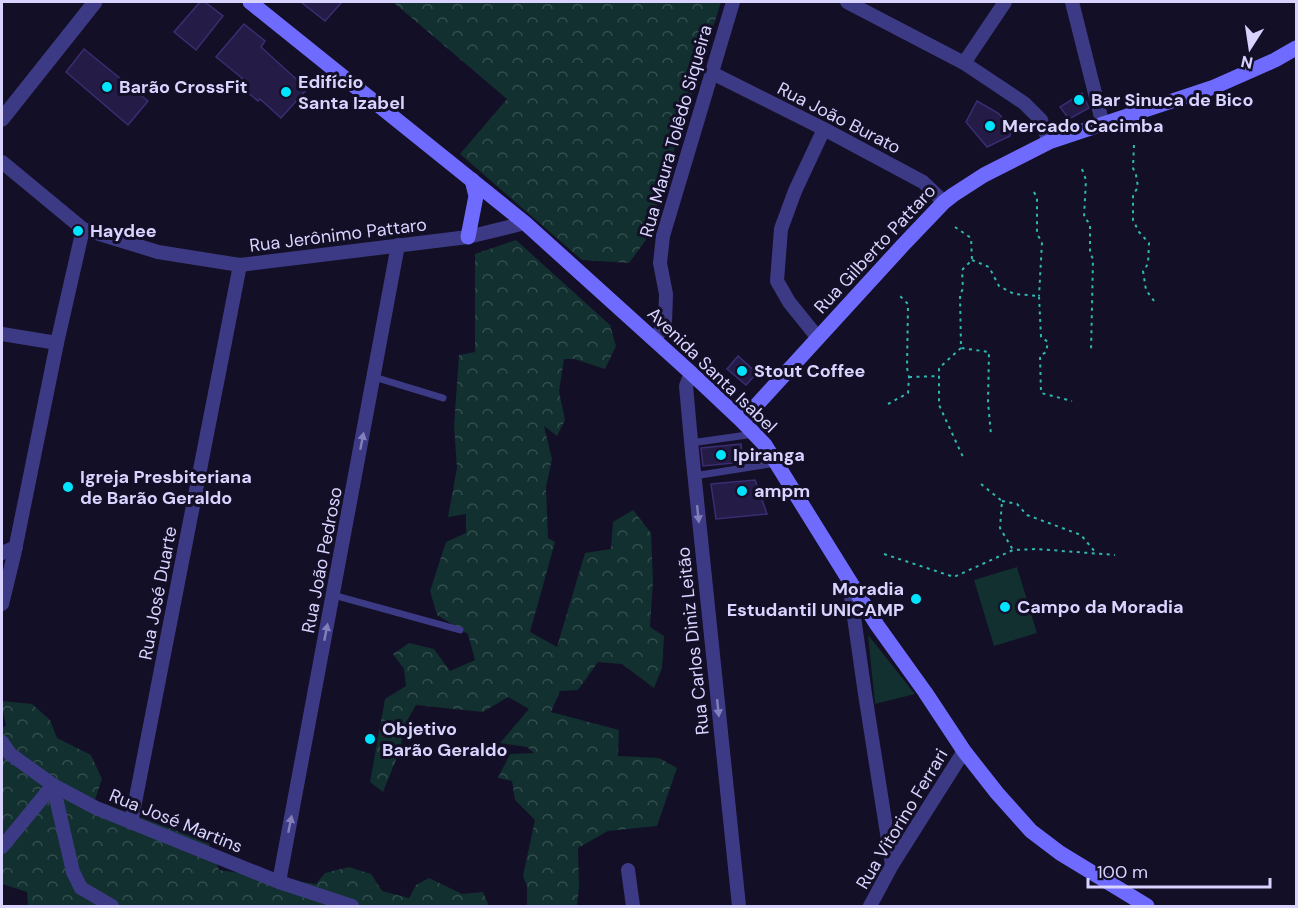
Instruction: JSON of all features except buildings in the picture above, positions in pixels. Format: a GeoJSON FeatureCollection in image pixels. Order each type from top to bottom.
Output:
{"type":"FeatureCollection","features":[{"type":"Feature","properties":{"kind":"main road","name":"Avenida Santa Isabel"},"geometry":{"type":"LineString","coordinates":[[250,2],[525,223],[742,421],[765,445],[877,625],[964,751],[1002,800],[1031,831],[1060,853],[1147,906]]}},
{"type":"Feature","properties":{"kind":"main road","name":"Rua Gilberto Pattaro"},"geometry":{"type":"LineString","coordinates":[[742,421],[944,202],[984,175],[1049,142],[1214,87],[1275,60],[1296,48]]}},
{"type":"Feature","properties":{"kind":"main road"},"geometry":{"type":"LineString","coordinates":[[468,237],[476,196],[471,180]]}},
{"type":"Feature","properties":{"kind":"street"},"geometry":{"type":"LineString","coordinates":[[2,119],[95,2]]}},
{"type":"Feature","properties":{"kind":"street","name":"Rua Maura Tolêdo Siqueira"},"geometry":{"type":"LineString","coordinates":[[654,340],[665,324],[666,294],[660,263],[663,236],[733,2]]}},
{"type":"Feature","properties":{"kind":"street"},"geometry":{"type":"LineString","coordinates":[[847,2],[865,5],[964,63],[1024,103],[1041,120],[1049,142]]}},
{"type":"Feature","properties":{"kind":"street"},"geometry":{"type":"LineString","coordinates":[[964,63],[1005,2]]}},
{"type":"Feature","properties":{"kind":"street"},"geometry":{"type":"LineString","coordinates":[[1072,2],[1103,124]]}},
{"type":"Feature","properties":{"kind":"street","name":"Rua João Burato"},"geometry":{"type":"LineString","coordinates":[[712,73],[923,182],[944,202]]}},
{"type":"Feature","properties":{"kind":"street"},"geometry":{"type":"LineString","coordinates":[[818,338],[789,302],[777,281],[781,229],[795,191],[824,129]]}},
{"type":"Feature","properties":{"kind":"street","name":"Rua Jerônimo Pattaro"},"geometry":{"type":"LineString","coordinates":[[2,162],[83,229],[158,252],[240,265],[468,237],[525,223]]}},
{"type":"Feature","properties":{"kind":"street"},"geometry":{"type":"LineString","coordinates":[[2,604],[83,229]]}},
{"type":"Feature","properties":{"kind":"street","name":"Rua João Pedroso"},"geometry":{"type":"LineString","coordinates":[[279,882],[398,245]]}},
{"type":"Feature","properties":{"kind":"street","name":"Rua José Duarte"},"geometry":{"type":"LineString","coordinates":[[131,823],[240,265]]}},
{"type":"Feature","properties":{"kind":"street"},"geometry":{"type":"LineString","coordinates":[[2,334],[57,343]]}},
{"type":"Feature","properties":{"kind":"street","name":"Rua Carlos Diniz Leitão"},"geometry":{"type":"LineString","coordinates":[[692,373],[686,386],[691,443],[739,906]]}},
{"type":"Feature","properties":{"kind":"street"},"geometry":{"type":"LineString","coordinates":[[2,553],[16,547]]}},
{"type":"Feature","properties":{"kind":"street"},"geometry":{"type":"LineString","coordinates":[[849,580],[892,865]]}},
{"type":"Feature","properties":{"kind":"street","name":"Rua José Martins"},"geometry":{"type":"LineString","coordinates":[[2,742],[10,754],[53,785],[96,808],[279,882],[352,906]]}},
{"type":"Feature","properties":{"kind":"street","name":"Rua Vitorino Ferrari"},"geometry":{"type":"LineString","coordinates":[[870,906],[892,865],[964,751]]}},
{"type":"Feature","properties":{"kind":"street"},"geometry":{"type":"LineString","coordinates":[[2,847],[53,785]]}},
{"type":"Feature","properties":{"kind":"street"},"geometry":{"type":"LineString","coordinates":[[53,785],[73,872],[81,888],[112,906]]}},
{"type":"Feature","properties":{"kind":"street"},"geometry":{"type":"LineString","coordinates":[[628,870],[633,906]]}},
{"type":"Feature","properties":{"kind":"lane"},"geometry":{"type":"LineString","coordinates":[[374,377],[443,398]]}},
{"type":"Feature","properties":{"kind":"lane"},"geometry":{"type":"LineString","coordinates":[[691,443],[754,434]]}},
{"type":"Feature","properties":{"kind":"lane"},"geometry":{"type":"LineString","coordinates":[[694,476],[776,464]]}},
{"type":"Feature","properties":{"kind":"lane"},"geometry":{"type":"LineString","coordinates":[[333,595],[460,630]]}},
{"type":"Feature","properties":{"kind":"path"},"geometry":{"type":"LineString","coordinates":[[1134,145],[1133,168],[1137,175],[1138,187],[1133,195],[1133,220],[1139,232],[1149,243],[1148,264],[1143,271],[1146,290],[1154,301]]}},
{"type":"Feature","properties":{"kind":"path"},"geometry":{"type":"LineString","coordinates":[[1082,170],[1086,180],[1084,217],[1090,224],[1090,253],[1093,259],[1091,352]]}},
{"type":"Feature","properties":{"kind":"path"},"geometry":{"type":"LineString","coordinates":[[1034,192],[1037,234],[1042,242],[1039,296],[1041,338],[1048,342],[1046,352],[1040,356],[1041,393],[1072,401]]}},
{"type":"Feature","properties":{"kind":"path"},"geometry":{"type":"LineString","coordinates":[[955,227],[971,238],[972,260],[962,270],[961,348],[939,368],[939,405],[963,457]]}},
{"type":"Feature","properties":{"kind":"path"},"geometry":{"type":"LineString","coordinates":[[972,260],[989,267],[999,286],[1014,294],[1039,296]]}},
{"type":"Feature","properties":{"kind":"path"},"geometry":{"type":"LineString","coordinates":[[888,404],[908,393],[908,304],[898,294]]}},
{"type":"Feature","properties":{"kind":"path"},"geometry":{"type":"LineString","coordinates":[[961,348],[989,352],[990,435]]}},
{"type":"Feature","properties":{"kind":"path"},"geometry":{"type":"LineString","coordinates":[[909,377],[939,376]]}},
{"type":"Feature","properties":{"kind":"path"},"geometry":{"type":"LineString","coordinates":[[981,484],[1002,501],[1017,504],[1027,515],[1081,535],[1096,553]]}},
{"type":"Feature","properties":{"kind":"path"},"geometry":{"type":"LineString","coordinates":[[1002,501],[1000,528],[1013,550]]}},
{"type":"Feature","properties":{"kind":"path"},"geometry":{"type":"LineString","coordinates":[[884,554],[954,577],[1013,550],[1036,549],[1115,555]]}},
{"type":"Feature","properties":{"kind":"green space"},"geometry":{"type":"Polygon","coordinates":[[[393,2],[721,2],[646,240],[629,263],[582,260],[460,154],[507,99],[393,2]]]}},
{"type":"Feature","properties":{"kind":"green space"},"geometry":{"type":"Polygon","coordinates":[[[516,240],[610,325],[616,346],[605,369],[574,359],[564,359],[559,391],[565,420],[557,436],[544,426],[552,459],[546,487],[548,538],[555,542],[530,632],[557,647],[585,553],[611,549],[613,522],[633,510],[651,533],[653,581],[650,627],[664,636],[662,668],[654,688],[622,664],[598,662],[578,690],[560,691],[551,712],[619,730],[618,756],[659,758],[677,768],[657,826],[608,831],[578,848],[577,906],[527,906],[527,886],[523,876],[535,820],[515,800],[512,781],[498,778],[510,754],[534,753],[527,747],[500,743],[529,709],[508,697],[483,712],[416,705],[404,726],[400,750],[383,792],[370,782],[385,699],[406,686],[404,669],[393,654],[409,643],[434,649],[450,671],[475,660],[468,634],[437,615],[430,591],[446,542],[466,533],[466,514],[448,517],[457,468],[454,426],[459,355],[475,352],[475,254],[516,240]]]}},
{"type":"Feature","properties":{"kind":"green space","name":"Campo da Moradia"},"geometry":{"type":"Polygon","coordinates":[[[1017,567],[1037,633],[994,646],[974,580],[1017,567]]]}},
{"type":"Feature","properties":{"kind":"green space"},"geometry":{"type":"Polygon","coordinates":[[[868,635],[915,694],[875,704],[868,635]]]}},
{"type":"Feature","properties":{"kind":"green space"},"geometry":{"type":"Polygon","coordinates":[[[2,701],[32,704],[50,720],[57,738],[91,755],[102,779],[95,800],[209,843],[219,870],[316,884],[325,873],[349,867],[371,874],[382,891],[409,898],[416,885],[429,878],[462,894],[483,892],[489,906],[28,906],[27,892],[2,884],[2,729],[6,725],[2,701]]]}},
{"type":"Feature","properties":{"kind":"place","name":"Barão CrossFit"},"geometry":{"type":"Point","coordinates":[107,87]}},
{"type":"Feature","properties":{"kind":"place","name":"Edifício Santa Izabel"},"geometry":{"type":"Point","coordinates":[286,92]}},
{"type":"Feature","properties":{"kind":"place","name":"Bar Sinuca de Bico"},"geometry":{"type":"Point","coordinates":[1079,100]}},
{"type":"Feature","properties":{"kind":"place","name":"Mercado Cacimba"},"geometry":{"type":"Point","coordinates":[990,126]}},
{"type":"Feature","properties":{"kind":"place","name":"Haydee"},"geometry":{"type":"Point","coordinates":[78,231]}},
{"type":"Feature","properties":{"kind":"place","name":"Stout Coffee"},"geometry":{"type":"Point","coordinates":[742,371]}},
{"type":"Feature","properties":{"kind":"place","name":"Ipiranga"},"geometry":{"type":"Point","coordinates":[721,455]}},
{"type":"Feature","properties":{"kind":"place","name":"Igreja Presbiteriana de Barão Geraldo"},"geometry":{"type":"Point","coordinates":[68,487]}},
{"type":"Feature","properties":{"kind":"place","name":"ampm"},"geometry":{"type":"Point","coordinates":[742,491]}},
{"type":"Feature","properties":{"kind":"place","name":"Moradia Estudantil UNICAMP"},"geometry":{"type":"Point","coordinates":[916,599]}},
{"type":"Feature","properties":{"kind":"place","name":"Campo da Moradia"},"geometry":{"type":"Point","coordinates":[1005,607]}},
{"type":"Feature","properties":{"kind":"place","name":"Objetivo Barão Geraldo"},"geometry":{"type":"Point","coordinates":[370,739]}}]}
